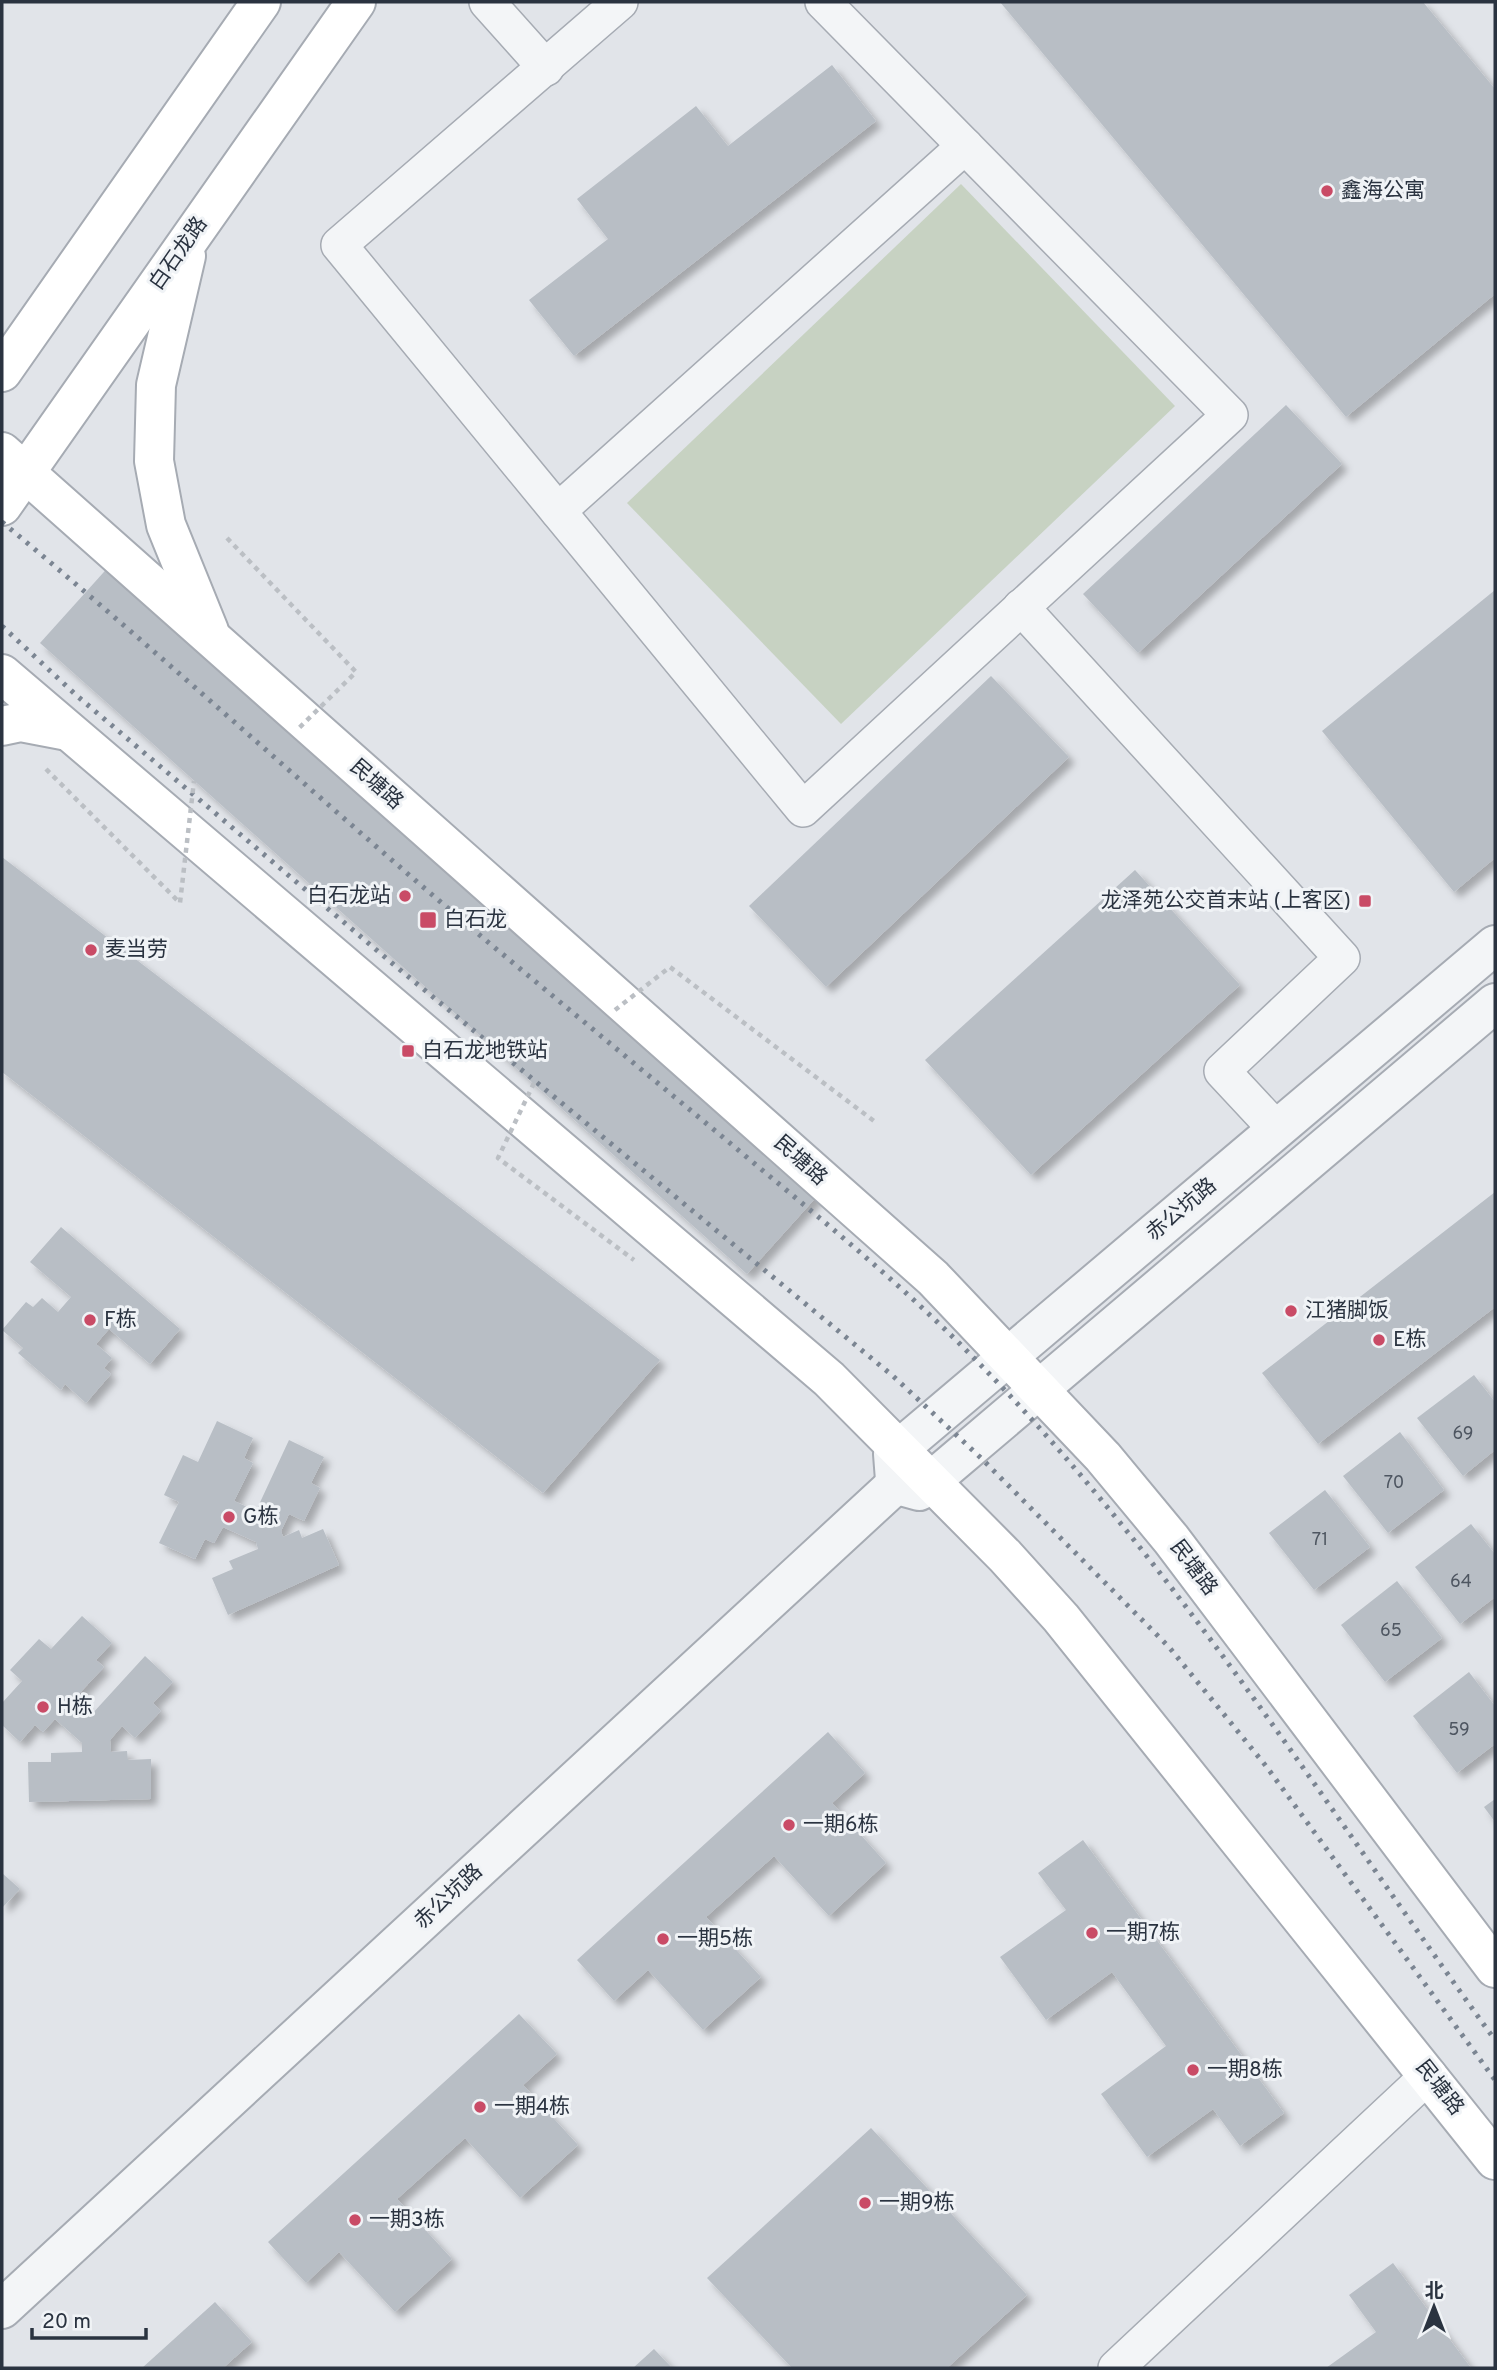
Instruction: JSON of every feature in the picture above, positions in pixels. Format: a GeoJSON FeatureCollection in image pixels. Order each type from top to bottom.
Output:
{"type":"FeatureCollection","features":[{"type":"Feature","properties":{"kind":"main road"},"geometry":{"type":"LineString","coordinates":[[2,372],[19,327],[261,2]]}},
{"type":"Feature","properties":{"kind":"main road","name":"白石龙路"},"geometry":{"type":"LineString","coordinates":[[2,506],[13,463],[190,238],[356,2]]}},
{"type":"Feature","properties":{"kind":"main road"},"geometry":{"type":"LineString","coordinates":[[190,238],[156,386],[154,461],[166,525],[212,640]]}},
{"type":"Feature","properties":{"kind":"main road","name":"民塘路"},"geometry":{"type":"LineString","coordinates":[[13,463],[933,1278],[1103,1457],[1171,1539],[1495,1968]]}},
{"type":"Feature","properties":{"kind":"main road","name":"民塘路"},"geometry":{"type":"LineString","coordinates":[[2,674],[829,1378],[908,1472],[1005,1556],[1061,1618],[1495,2160]]}},
{"type":"Feature","properties":{"kind":"main road"},"geometry":{"type":"LineString","coordinates":[[2,726],[21,722],[69,731]]}},
{"type":"Feature","properties":{"kind":"street"},"geometry":{"type":"LineString","coordinates":[[487,2],[546,68]]}},
{"type":"Feature","properties":{"kind":"street"},"geometry":{"type":"LineString","coordinates":[[620,2],[339,245],[803,809],[1230,415],[823,2]]}},
{"type":"Feature","properties":{"kind":"street"},"geometry":{"type":"LineString","coordinates":[[558,511],[965,146]]}},
{"type":"Feature","properties":{"kind":"street"},"geometry":{"type":"LineString","coordinates":[[1021,607],[1342,958],[1222,1071],[1277,1130]]}},
{"type":"Feature","properties":{"kind":"street","name":"赤公坑路"},"geometry":{"type":"LineString","coordinates":[[2,2309],[908,1472],[1008,1357],[1495,945]]}},
{"type":"Feature","properties":{"kind":"street","name":"赤公坑路"},"geometry":{"type":"LineString","coordinates":[[908,1472],[1039,1389],[1495,1003]]}},
{"type":"Feature","properties":{"kind":"street"},"geometry":{"type":"LineString","coordinates":[[1115,2368],[1429,2075]]}},
{"type":"Feature","properties":{"kind":"path"},"geometry":{"type":"LineString","coordinates":[[227,538],[356,672],[299,728]]}},
{"type":"Feature","properties":{"kind":"path"},"geometry":{"type":"LineString","coordinates":[[46,769],[180,903],[194,781]]}},
{"type":"Feature","properties":{"kind":"path"},"geometry":{"type":"LineString","coordinates":[[615,1010],[670,967],[874,1121]]}},
{"type":"Feature","properties":{"kind":"path"},"geometry":{"type":"LineString","coordinates":[[534,1083],[498,1158],[634,1261]]}},
{"type":"Feature","properties":{"kind":"green space"},"geometry":{"type":"Polygon","coordinates":[[[961,184],[1175,406],[841,724],[627,503],[961,184]]]}},
{"type":"Feature","properties":{"kind":"building","name":"鑫海公寓"},"geometry":{"type":"Polygon","coordinates":[[[1000,2],[1423,2],[1495,89],[1495,294],[1346,417],[1000,2]]]}},
{"type":"Feature","properties":{"kind":"building"},"geometry":{"type":"Polygon","coordinates":[[[832,65],[876,121],[574,356],[529,300],[608,239],[577,199],[696,106],[728,146],[832,65]]]}},
{"type":"Feature","properties":{"kind":"building"},"geometry":{"type":"Polygon","coordinates":[[[1286,405],[1342,464],[1138,653],[1083,594],[1286,405]]]}},
{"type":"Feature","properties":{"kind":"building","name":"白石龙站"},"geometry":{"type":"Polygon","coordinates":[[[112,563],[820,1193],[747,1274],[40,643],[112,563]]]}},
{"type":"Feature","properties":{"kind":"building"},"geometry":{"type":"Polygon","coordinates":[[[1495,590],[1495,858],[1454,892],[1322,731],[1495,590]]]}},
{"type":"Feature","properties":{"kind":"building"},"geometry":{"type":"Polygon","coordinates":[[[991,676],[1069,757],[826,987],[749,906],[991,676]]]}},
{"type":"Feature","properties":{"kind":"building"},"geometry":{"type":"Polygon","coordinates":[[[2,857],[660,1360],[543,1493],[2,1072],[2,857]]]}},
{"type":"Feature","properties":{"kind":"building"},"geometry":{"type":"Polygon","coordinates":[[[1135,870],[1240,985],[1031,1175],[925,1060],[1135,870]]]}},
{"type":"Feature","properties":{"kind":"building","name":"E栋"},"geometry":{"type":"Polygon","coordinates":[[[1495,1192],[1495,1307],[1318,1444],[1262,1373],[1495,1192]]]}},
{"type":"Feature","properties":{"kind":"building","name":"F栋"},"geometry":{"type":"Polygon","coordinates":[[[61,1227],[180,1329],[150,1364],[109,1329],[96,1344],[112,1358],[104,1368],[111,1374],[86,1403],[65,1384],[61,1390],[18,1353],[23,1348],[2,1330],[26,1302],[33,1307],[42,1298],[58,1312],[71,1297],[30,1262],[61,1227]]]}},
{"type":"Feature","properties":{"kind":"building"},"geometry":{"type":"Polygon","coordinates":[[[1474,1375],[1495,1402],[1495,1450],[1463,1476],[1417,1418],[1474,1375]]]}},
{"type":"Feature","properties":{"kind":"building","name":"G栋"},"geometry":{"type":"Polygon","coordinates":[[[217,1421],[253,1438],[244,1458],[253,1463],[234,1501],[256,1511],[289,1440],[324,1457],[311,1483],[320,1488],[304,1521],[289,1514],[281,1531],[283,1537],[299,1530],[302,1538],[323,1529],[339,1565],[228,1615],[212,1578],[233,1569],[229,1561],[258,1549],[256,1542],[223,1527],[214,1543],[205,1539],[195,1559],[159,1543],[179,1502],[164,1495],[183,1455],[198,1462],[217,1421]]]}},
{"type":"Feature","properties":{"kind":"building"},"geometry":{"type":"Polygon","coordinates":[[[1400,1432],[1444,1490],[1388,1533],[1343,1476],[1400,1432]]]}},
{"type":"Feature","properties":{"kind":"building"},"geometry":{"type":"Polygon","coordinates":[[[1325,1490],[1370,1547],[1314,1590],[1269,1533],[1325,1490]]]}},
{"type":"Feature","properties":{"kind":"building"},"geometry":{"type":"Polygon","coordinates":[[[1471,1524],[1495,1554],[1495,1597],[1460,1624],[1415,1567],[1471,1524]]]}},
{"type":"Feature","properties":{"kind":"building"},"geometry":{"type":"Polygon","coordinates":[[[1397,1581],[1442,1638],[1385,1682],[1341,1625],[1397,1581]]]}},
{"type":"Feature","properties":{"kind":"building","name":"H栋"},"geometry":{"type":"Polygon","coordinates":[[[82,1616],[112,1643],[96,1660],[104,1667],[75,1698],[92,1714],[145,1656],[173,1682],[153,1703],[161,1711],[135,1738],[122,1726],[110,1740],[111,1752],[127,1751],[128,1760],[151,1759],[151,1799],[29,1802],[28,1762],[51,1762],[51,1753],[82,1752],[82,1743],[55,1719],[43,1732],[35,1725],[20,1742],[2,1725],[2,1703],[22,1681],[10,1670],[39,1639],[51,1649],[82,1616]]]}},
{"type":"Feature","properties":{"kind":"building"},"geometry":{"type":"Polygon","coordinates":[[[1469,1672],[1495,1706],[1495,1744],[1457,1773],[1413,1716],[1469,1672]]]}},
{"type":"Feature","properties":{"kind":"building"},"geometry":{"type":"Polygon","coordinates":[[[828,1732],[865,1773],[832,1803],[886,1863],[829,1916],[774,1856],[706,1917],[761,1977],[703,2030],[648,1970],[614,2001],[577,1960],[828,1732]]]}},
{"type":"Feature","properties":{"kind":"building"},"geometry":{"type":"Polygon","coordinates":[[[1495,1799],[1495,1822],[1484,1807],[1495,1799]]]}},
{"type":"Feature","properties":{"kind":"building"},"geometry":{"type":"Polygon","coordinates":[[[1083,1840],[1284,2113],[1240,2146],[1213,2109],[1147,2157],[1101,2094],[1166,2046],[1112,1972],[1046,2020],[1000,1957],[1066,1910],[1038,1873],[1083,1840]]]}},
{"type":"Feature","properties":{"kind":"building"},"geometry":{"type":"Polygon","coordinates":[[[2,1873],[20,1889],[2,1908],[2,1873]]]}},
{"type":"Feature","properties":{"kind":"building"},"geometry":{"type":"Polygon","coordinates":[[[519,2014],[557,2054],[523,2085],[578,2145],[520,2198],[465,2138],[397,2199],[452,2259],[395,2312],[339,2252],[306,2283],[268,2242],[519,2014]]]}},
{"type":"Feature","properties":{"kind":"building","name":"一期9栋"},"geometry":{"type":"Polygon","coordinates":[[[871,2128],[1027,2295],[947,2368],[792,2368],[707,2278],[871,2128]]]}},
{"type":"Feature","properties":{"kind":"building"},"geometry":{"type":"Polygon","coordinates":[[[1393,2263],[1471,2368],[1326,2368],[1376,2332],[1349,2295],[1393,2263]]]}},
{"type":"Feature","properties":{"kind":"building"},"geometry":{"type":"Polygon","coordinates":[[[215,2302],[252,2342],[223,2368],[142,2368],[215,2302]]]}},
{"type":"Feature","properties":{"kind":"building"},"geometry":{"type":"Polygon","coordinates":[[[654,2349],[672,2368],[633,2368],[654,2349]]]}},
{"type":"Feature","properties":{"kind":"railway"},"geometry":{"type":"LineString","coordinates":[[2,522],[422,886],[862,1254],[965,1349],[1040,1429],[1111,1511],[1178,1597],[1244,1684],[1495,2040]]}},
{"type":"Feature","properties":{"kind":"railway"},"geometry":{"type":"LineString","coordinates":[[2,626],[76,695],[393,964],[893,1376],[981,1458],[1169,1647],[1266,1766],[1495,2080]]}},
{"type":"Feature","properties":{"kind":"place","name":"鑫海公寓"},"geometry":{"type":"Point","coordinates":[1327,191]}},
{"type":"Feature","properties":{"kind":"place","name":"白石龙站"},"geometry":{"type":"Point","coordinates":[405,896]}},
{"type":"Feature","properties":{"kind":"place","name":"龙泽苑公交首末站 (上客区)"},"geometry":{"type":"Point","coordinates":[1365,901]}},
{"type":"Feature","properties":{"kind":"place","name":"白石龙"},"geometry":{"type":"Point","coordinates":[428,920]}},
{"type":"Feature","properties":{"kind":"place","name":"麦当劳"},"geometry":{"type":"Point","coordinates":[91,950]}},
{"type":"Feature","properties":{"kind":"place","name":"白石龙地铁站"},"geometry":{"type":"Point","coordinates":[408,1051]}},
{"type":"Feature","properties":{"kind":"place","name":"江猪脚饭"},"geometry":{"type":"Point","coordinates":[1291,1311]}},
{"type":"Feature","properties":{"kind":"place","name":"F栋"},"geometry":{"type":"Point","coordinates":[90,1320]}},
{"type":"Feature","properties":{"kind":"place","name":"E栋"},"geometry":{"type":"Point","coordinates":[1379,1340]}},
{"type":"Feature","properties":{"kind":"place","name":"G栋"},"geometry":{"type":"Point","coordinates":[229,1517]}},
{"type":"Feature","properties":{"kind":"place","name":"H栋"},"geometry":{"type":"Point","coordinates":[43,1707]}},
{"type":"Feature","properties":{"kind":"place","name":"一期6栋"},"geometry":{"type":"Point","coordinates":[789,1825]}},
{"type":"Feature","properties":{"kind":"place","name":"一期7栋"},"geometry":{"type":"Point","coordinates":[1092,1933]}},
{"type":"Feature","properties":{"kind":"place","name":"一期5栋"},"geometry":{"type":"Point","coordinates":[663,1939]}},
{"type":"Feature","properties":{"kind":"place","name":"一期8栋"},"geometry":{"type":"Point","coordinates":[1193,2070]}},
{"type":"Feature","properties":{"kind":"place","name":"一期4栋"},"geometry":{"type":"Point","coordinates":[480,2107]}},
{"type":"Feature","properties":{"kind":"place","name":"一期9栋"},"geometry":{"type":"Point","coordinates":[865,2203]}},
{"type":"Feature","properties":{"kind":"place","name":"一期3栋"},"geometry":{"type":"Point","coordinates":[355,2220]}}]}
